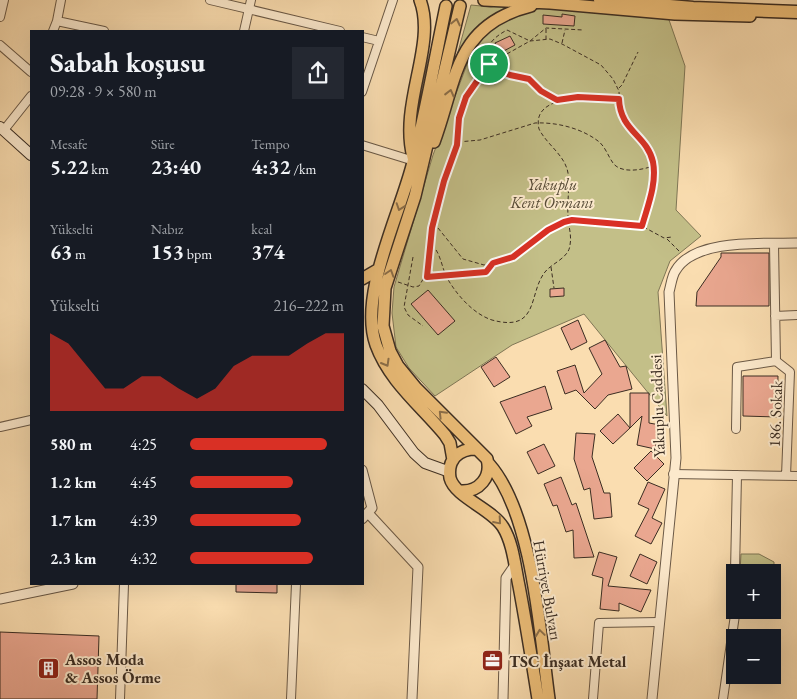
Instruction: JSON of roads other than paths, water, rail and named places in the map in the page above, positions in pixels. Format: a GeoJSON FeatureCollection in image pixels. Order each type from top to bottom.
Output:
{"type":"FeatureCollection","features":[{"type":"Feature","properties":{"kind":"highway"},"geometry":{"type":"LineString","coordinates":[[600,0],[797,14]]}},
{"type":"Feature","properties":{"kind":"main road"},"geometry":{"type":"LineString","coordinates":[[414,161],[409,141],[409,109],[425,28],[424,11],[420,0]]}},
{"type":"Feature","properties":{"kind":"main road"},"geometry":{"type":"LineString","coordinates":[[484,0],[550,3],[675,14],[797,14]]}},
{"type":"Feature","properties":{"kind":"main road"},"geometry":{"type":"LineString","coordinates":[[421,171],[441,122],[456,68],[468,46],[488,25],[500,17],[514,10],[550,3]]}},
{"type":"Feature","properties":{"kind":"main road"},"geometry":{"type":"LineString","coordinates":[[446,6],[414,161],[379,269],[373,300],[373,327],[376,344],[393,375],[450,443],[452,460],[450,472],[452,481],[461,491],[471,491],[482,484],[488,464],[482,452],[476,449],[416,388],[398,366],[390,351],[383,326],[383,306],[388,279],[421,171],[460,6]]}},
{"type":"Feature","properties":{"kind":"main road"},"geometry":{"type":"LineString","coordinates":[[2,128],[30,154]]}},
{"type":"Feature","properties":{"kind":"main road"},"geometry":{"type":"LineString","coordinates":[[364,278],[379,269]]}},
{"type":"Feature","properties":{"kind":"main road"},"geometry":{"type":"LineString","coordinates":[[364,392],[414,454],[425,463],[450,472]]}},
{"type":"Feature","properties":{"kind":"main road"},"geometry":{"type":"LineString","coordinates":[[452,460],[465,450],[476,449]]}},
{"type":"Feature","properties":{"kind":"main road","name":"Hürriyet Bulvarı"},"geometry":{"type":"LineString","coordinates":[[488,464],[504,488],[526,545],[549,699]]}},
{"type":"Feature","properties":{"kind":"main road","name":"Hürriyet Bulvarı"},"geometry":{"type":"LineString","coordinates":[[461,491],[502,526],[515,565],[538,699]]}},
{"type":"Feature","properties":{"kind":"street"},"geometry":{"type":"LineString","coordinates":[[0,17],[4,0]]}},
{"type":"Feature","properties":{"kind":"street"},"geometry":{"type":"LineString","coordinates":[[53,30],[61,0]]}},
{"type":"Feature","properties":{"kind":"street"},"geometry":{"type":"LineString","coordinates":[[210,0],[336,30]]}},
{"type":"Feature","properties":{"kind":"street"},"geometry":{"type":"LineString","coordinates":[[244,30],[251,0]]}},
{"type":"Feature","properties":{"kind":"street"},"geometry":{"type":"LineString","coordinates":[[364,86],[394,0]]}},
{"type":"Feature","properties":{"kind":"street"},"geometry":{"type":"LineString","coordinates":[[56,21],[99,30]]}},
{"type":"Feature","properties":{"kind":"street"},"geometry":{"type":"LineString","coordinates":[[364,37],[379,41]]}},
{"type":"Feature","properties":{"kind":"street"},"geometry":{"type":"LineString","coordinates":[[0,45],[30,71]]}},
{"type":"Feature","properties":{"kind":"street"},"geometry":{"type":"LineString","coordinates":[[2,128],[30,97]]}},
{"type":"Feature","properties":{"kind":"street"},"geometry":{"type":"LineString","coordinates":[[364,146],[414,161]]}},
{"type":"Feature","properties":{"kind":"street"},"geometry":{"type":"LineString","coordinates":[[774,244],[797,244]]}},
{"type":"Feature","properties":{"kind":"street","name":"Yakuplu Caddesi"},"geometry":{"type":"LineString","coordinates":[[652,699],[658,622],[676,458],[669,292],[676,270],[686,259],[699,252],[725,245],[774,244]]}},
{"type":"Feature","properties":{"kind":"street","name":"186. Sokak"},"geometry":{"type":"LineString","coordinates":[[774,244],[776,361]]}},
{"type":"Feature","properties":{"kind":"street"},"geometry":{"type":"LineString","coordinates":[[775,316],[797,315]]}},
{"type":"Feature","properties":{"kind":"street","name":"186. Sokak"},"geometry":{"type":"LineString","coordinates":[[736,429],[737,367],[776,361],[790,372],[786,476]]}},
{"type":"Feature","properties":{"kind":"street"},"geometry":{"type":"LineString","coordinates":[[0,427],[30,420]]}},
{"type":"Feature","properties":{"kind":"street"},"geometry":{"type":"LineString","coordinates":[[673,474],[797,476]]}},
{"type":"Feature","properties":{"kind":"street"},"geometry":{"type":"LineString","coordinates":[[735,564],[737,475]]}},
{"type":"Feature","properties":{"kind":"street"},"geometry":{"type":"LineString","coordinates":[[364,478],[372,508],[365,516],[418,567],[412,699]]}},
{"type":"Feature","properties":{"kind":"street"},"geometry":{"type":"LineString","coordinates":[[503,699],[506,578],[515,565]]}},
{"type":"Feature","properties":{"kind":"street"},"geometry":{"type":"LineString","coordinates":[[0,599],[68,585]]}},
{"type":"Feature","properties":{"kind":"street"},"geometry":{"type":"LineString","coordinates":[[120,699],[124,585]]}},
{"type":"Feature","properties":{"kind":"street"},"geometry":{"type":"LineString","coordinates":[[290,699],[296,585]]}},
{"type":"Feature","properties":{"kind":"street"},"geometry":{"type":"LineString","coordinates":[[723,699],[734,619]]}},
{"type":"Feature","properties":{"kind":"street"},"geometry":{"type":"LineString","coordinates":[[593,699],[599,623],[658,622]]}},
{"type":"Feature","properties":{"kind":"place","name":"TSC İnşaat Metal"},"geometry":{"type":"Point","coordinates":[493,661]}},
{"type":"Feature","properties":{"kind":"place","name":"Assos Moda & Assos Örme"},"geometry":{"type":"Point","coordinates":[49,668]}},
{"type":"Feature","properties":{"kind":"park label","name":"Yakuplu Kent Ormanı"},"geometry":{"type":"Point","coordinates":[552,193]}}]}
